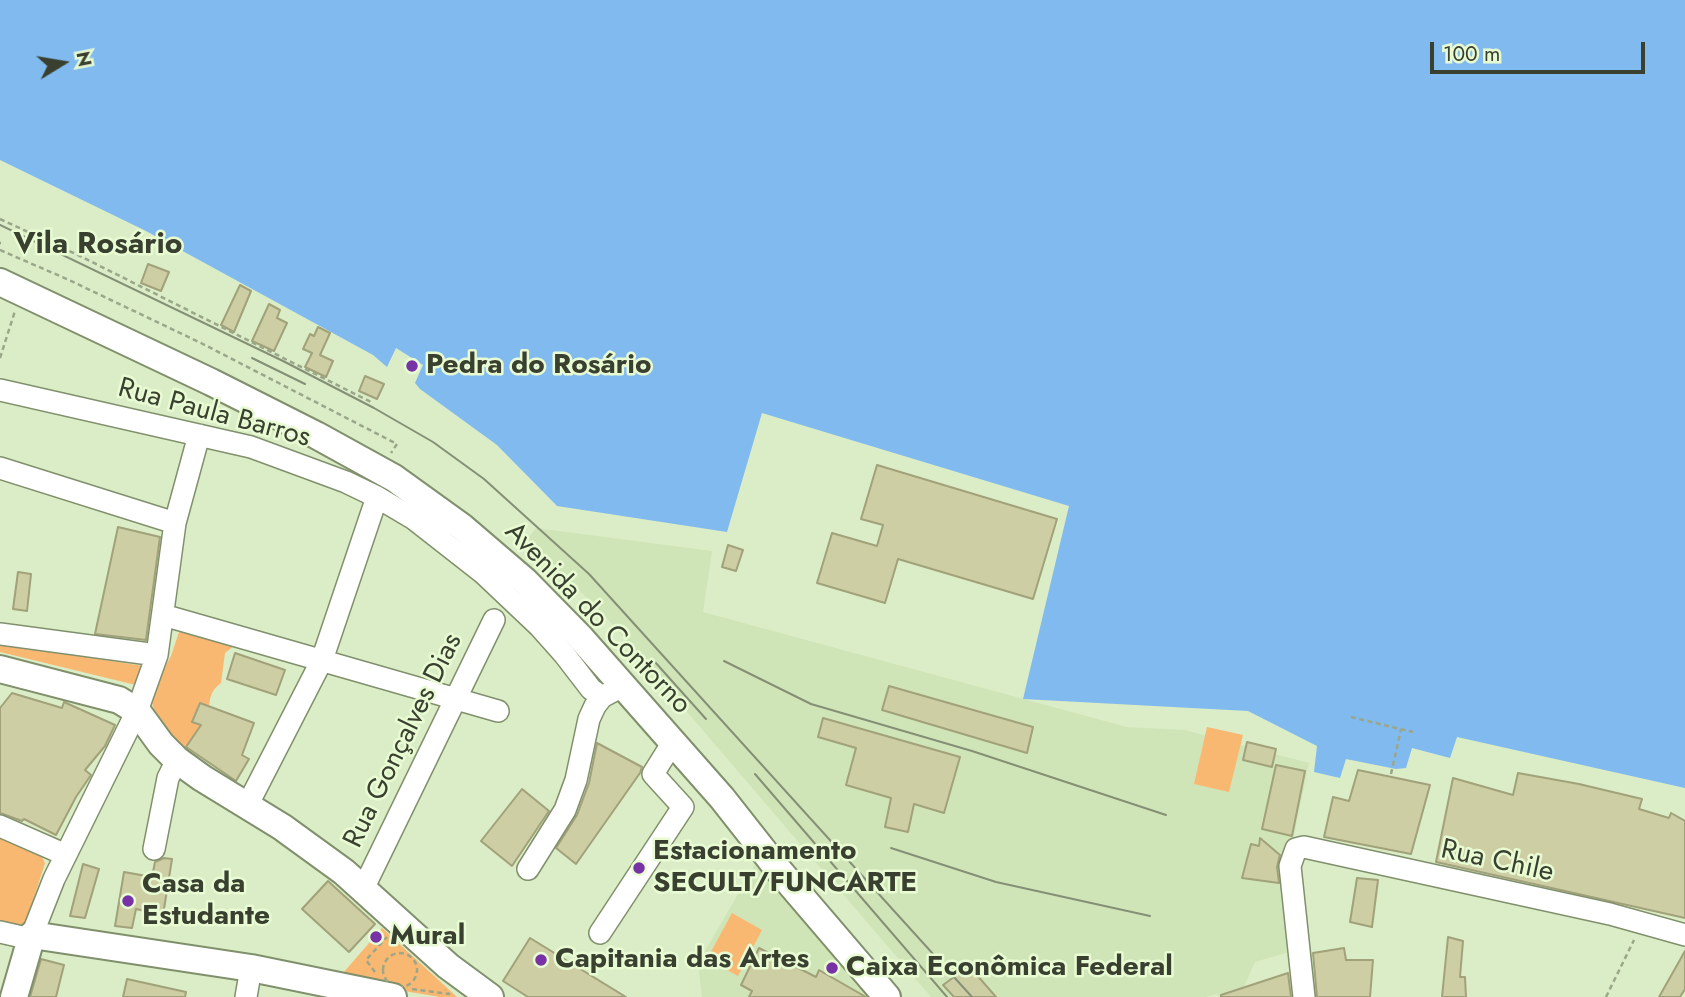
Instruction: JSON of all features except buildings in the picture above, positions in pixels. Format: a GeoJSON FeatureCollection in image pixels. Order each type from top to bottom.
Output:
{"type":"FeatureCollection","features":[{"type":"Feature","properties":{"kind":"main road","name":"Avenida do Contorno"},"geometry":{"type":"LineString","coordinates":[[11,287],[211,382],[394,478],[461,527],[524,581],[580,637],[611,690],[673,742],[881,995]]}},
{"type":"Feature","properties":{"kind":"main road"},"geometry":{"type":"LineString","coordinates":[[0,669],[108,696],[137,711],[161,744],[177,760],[315,850],[363,887],[449,966],[490,997]]}},
{"type":"Feature","properties":{"kind":"main road"},"geometry":{"type":"LineString","coordinates":[[14,997],[32,937],[393,989]]}},
{"type":"Feature","properties":{"kind":"street","name":"Rua Paula Barros"},"geometry":{"type":"LineString","coordinates":[[2,396],[251,447],[346,482],[414,519],[483,573],[540,627],[591,689],[611,690]]}},
{"type":"Feature","properties":{"kind":"street"},"geometry":{"type":"LineString","coordinates":[[0,932],[32,937],[66,855],[137,711],[157,655],[175,523],[199,435]]}},
{"type":"Feature","properties":{"kind":"street"},"geometry":{"type":"LineString","coordinates":[[0,468],[175,523]]}},
{"type":"Feature","properties":{"kind":"street"},"geometry":{"type":"LineString","coordinates":[[248,804],[322,660],[377,497]]}},
{"type":"Feature","properties":{"kind":"street"},"geometry":{"type":"LineString","coordinates":[[163,615],[498,711]]}},
{"type":"Feature","properties":{"kind":"street","name":"Rua Gonçalves Dias"},"geometry":{"type":"LineString","coordinates":[[363,887],[494,620]]}},
{"type":"Feature","properties":{"kind":"street"},"geometry":{"type":"LineString","coordinates":[[0,634],[157,655]]}},
{"type":"Feature","properties":{"kind":"street"},"geometry":{"type":"LineString","coordinates":[[528,869],[565,810],[576,780],[589,719],[594,706],[611,690]]}},
{"type":"Feature","properties":{"kind":"street"},"geometry":{"type":"LineString","coordinates":[[600,933],[683,807],[653,774],[673,742]]}},
{"type":"Feature","properties":{"kind":"street"},"geometry":{"type":"LineString","coordinates":[[154,849],[168,778],[177,760]]}},
{"type":"Feature","properties":{"kind":"street"},"geometry":{"type":"LineString","coordinates":[[0,826],[66,855]]}},
{"type":"Feature","properties":{"kind":"street","name":"Rua Chile"},"geometry":{"type":"LineString","coordinates":[[1304,997],[1290,866],[1296,849],[1304,847],[1609,914],[1685,935]]}},
{"type":"Feature","properties":{"kind":"street"},"geometry":{"type":"LineString","coordinates":[[246,997],[251,968]]}},
{"type":"Feature","properties":{"kind":"path"},"geometry":{"type":"LineString","coordinates":[[0,219],[80,256],[371,402]]}},
{"type":"Feature","properties":{"kind":"path"},"geometry":{"type":"LineString","coordinates":[[0,250],[127,307],[335,410],[397,444],[391,453]]}},
{"type":"Feature","properties":{"kind":"path"},"geometry":{"type":"LineString","coordinates":[[0,358],[11,287]]}},
{"type":"Feature","properties":{"kind":"path"},"geometry":{"type":"LineString","coordinates":[[1351,717],[1413,732]]}},
{"type":"Feature","properties":{"kind":"path"},"geometry":{"type":"LineString","coordinates":[[1391,774],[1401,729]]}},
{"type":"Feature","properties":{"kind":"path"},"geometry":{"type":"LineString","coordinates":[[1606,997],[1642,923]]}},
{"type":"Feature","properties":{"kind":"path"},"geometry":{"type":"LineString","coordinates":[[387,937],[366,960],[372,970],[393,989],[449,994],[440,986]]}},
{"type":"Feature","properties":{"kind":"path"},"geometry":{"type":"LineString","coordinates":[[396,945],[423,969]]}},
{"type":"Feature","properties":{"kind":"path"},"geometry":{"type":"LineString","coordinates":[[393,989],[383,972],[385,961],[394,953],[406,953]]}},
{"type":"Feature","properties":{"kind":"path"},"geometry":{"type":"LineString","coordinates":[[393,989],[409,985],[416,977],[415,961]]}},
{"type":"Feature","properties":{"kind":"shaded area"},"geometry":{"type":"Polygon","coordinates":[[[536,528],[712,551],[703,612],[1127,727],[1185,730],[1309,763],[1284,884],[1289,952],[1255,962],[1244,987],[1231,991],[1233,997],[1218,997],[1217,994],[1206,997],[931,997],[605,616],[526,541],[536,528]]]}},
{"type":"Feature","properties":{"kind":"shaded area"},"geometry":{"type":"Polygon","coordinates":[[[179,632],[212,636],[235,645],[225,653],[221,683],[212,693],[209,707],[199,703],[193,722],[199,725],[199,728],[181,754],[154,709],[149,695],[171,656],[179,632]]]}},
{"type":"Feature","properties":{"kind":"shaded area"},"geometry":{"type":"Polygon","coordinates":[[[0,644],[144,666],[140,686],[0,652],[0,644]]]}},
{"type":"Feature","properties":{"kind":"shaded area"},"geometry":{"type":"Polygon","coordinates":[[[1207,727],[1243,735],[1229,792],[1194,784],[1207,727]]]}},
{"type":"Feature","properties":{"kind":"shaded area"},"geometry":{"type":"Polygon","coordinates":[[[0,838],[42,857],[45,863],[24,929],[0,924],[0,838]]]}},
{"type":"Feature","properties":{"kind":"shaded area"},"geometry":{"type":"Polygon","coordinates":[[[756,863],[875,997],[702,997],[698,963],[756,863]]]}},
{"type":"Feature","properties":{"kind":"shaded area"},"geometry":{"type":"Polygon","coordinates":[[[732,913],[762,930],[738,976],[707,959],[732,913]]]}},
{"type":"Feature","properties":{"kind":"shaded area"},"geometry":{"type":"Polygon","coordinates":[[[382,928],[457,997],[440,997],[337,980],[382,928]]]}},
{"type":"Feature","properties":{"kind":"water"},"geometry":{"type":"Polygon","coordinates":[[[0,0],[1685,0],[1685,788],[1457,737],[1450,758],[1412,748],[1406,768],[1396,769],[1346,759],[1340,778],[1314,772],[1317,746],[1248,711],[1023,699],[1069,506],[762,413],[727,532],[557,506],[497,445],[420,389],[415,383],[423,365],[396,348],[387,367],[373,355],[146,231],[0,160],[0,0]]]}},
{"type":"Feature","properties":{"kind":"tram line"},"geometry":{"type":"LineString","coordinates":[[0,225],[283,361],[374,408],[433,442],[484,479],[589,574],[972,997]]}},
{"type":"Feature","properties":{"kind":"tram line"},"geometry":{"type":"LineString","coordinates":[[252,358],[305,384]]}},
{"type":"Feature","properties":{"kind":"tram line"},"geometry":{"type":"LineString","coordinates":[[724,661],[811,704],[972,751],[1166,815]]}},
{"type":"Feature","properties":{"kind":"tram line"},"geometry":{"type":"LineString","coordinates":[[655,662],[706,719]]}},
{"type":"Feature","properties":{"kind":"tram line"},"geometry":{"type":"LineString","coordinates":[[755,774],[947,997]]}},
{"type":"Feature","properties":{"kind":"tram line"},"geometry":{"type":"LineString","coordinates":[[891,848],[996,882],[1150,916]]}},
{"type":"Feature","properties":{"kind":"place","name":"Pedra do Rosário"},"geometry":{"type":"Point","coordinates":[412,366]}},
{"type":"Feature","properties":{"kind":"place","name":"Estacionamento SECULT/FUNCARTE"},"geometry":{"type":"Point","coordinates":[639,868]}},
{"type":"Feature","properties":{"kind":"place","name":"Casa da Estudante"},"geometry":{"type":"Point","coordinates":[128,901]}},
{"type":"Feature","properties":{"kind":"place","name":"Mural"},"geometry":{"type":"Point","coordinates":[376,937]}},
{"type":"Feature","properties":{"kind":"place","name":"Capitania das Artes"},"geometry":{"type":"Point","coordinates":[541,960]}},
{"type":"Feature","properties":{"kind":"place","name":"Caixa Econômica Federal"},"geometry":{"type":"Point","coordinates":[832,968]}},
{"type":"Feature","properties":{"kind":"district","name":"Vila Rosário"},"geometry":{"type":"Point","coordinates":[98,246]}}]}
